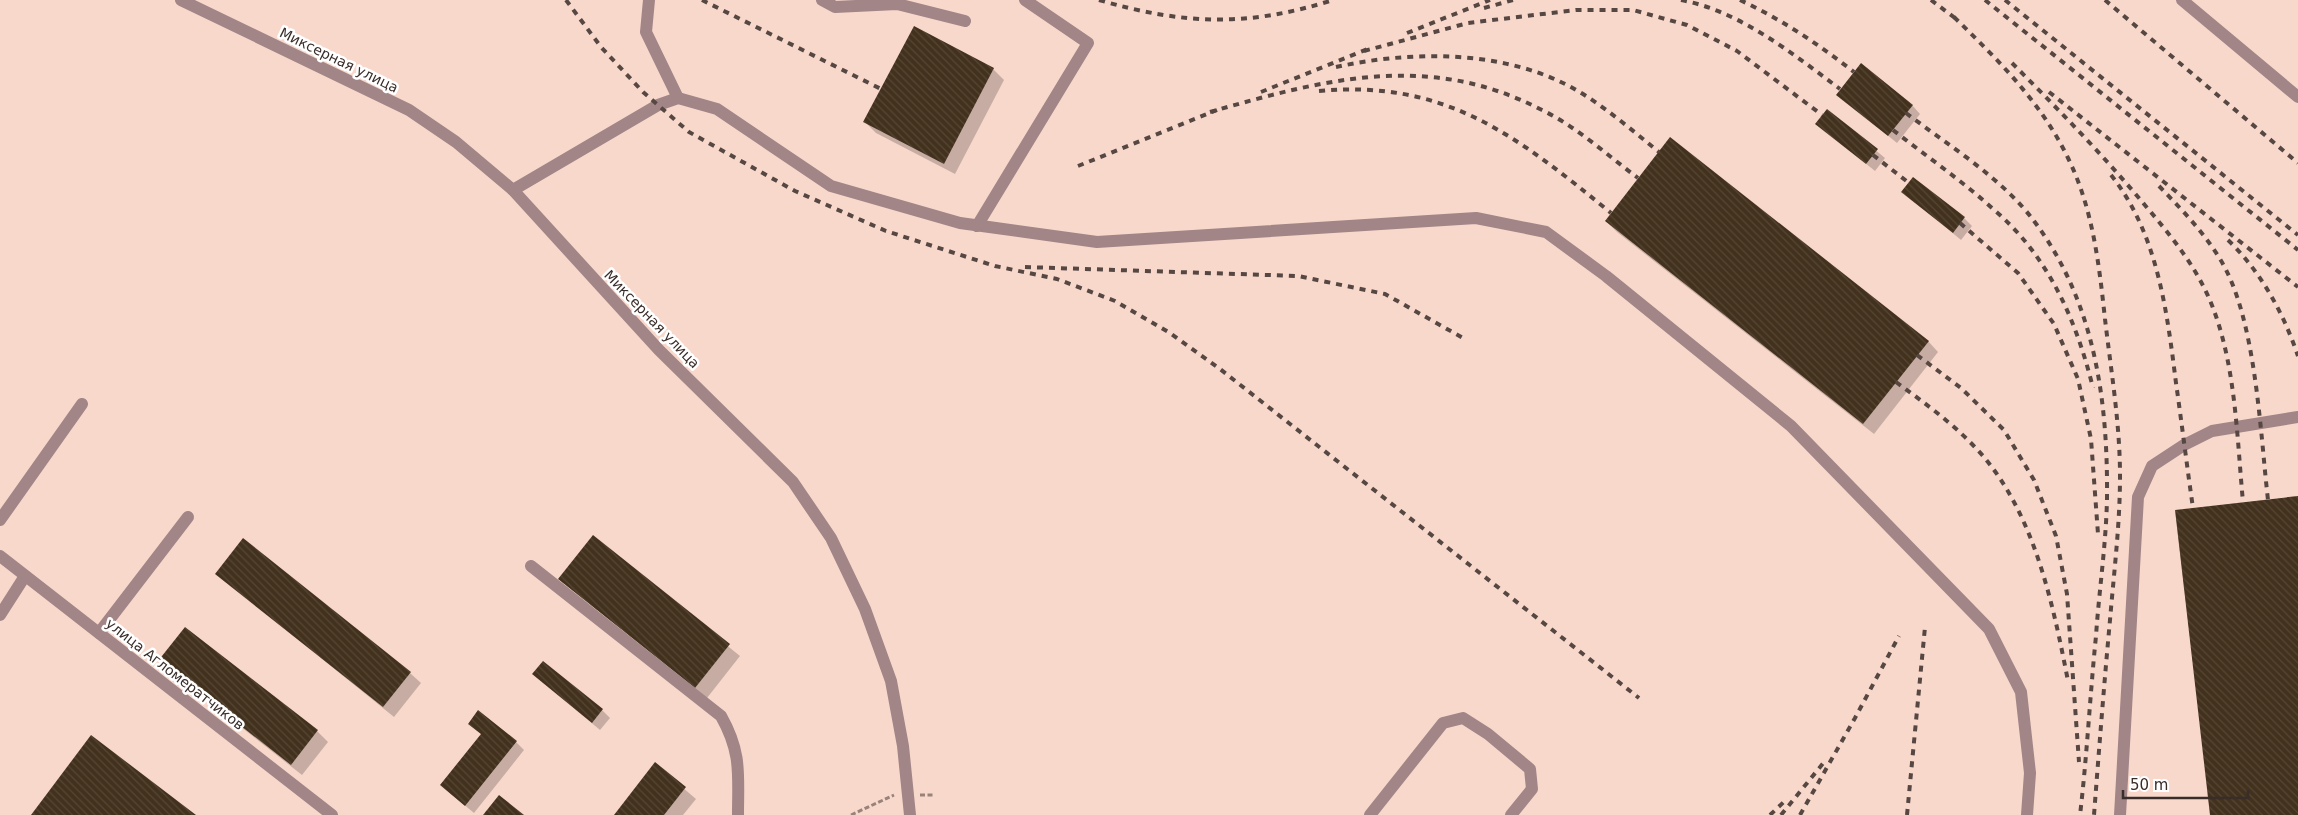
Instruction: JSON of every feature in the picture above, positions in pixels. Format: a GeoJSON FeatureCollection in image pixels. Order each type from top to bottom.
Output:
{"type":"FeatureCollection","features":[{"type":"Feature","properties":{"kind":"street","name":"Миксерная улица"},"geometry":{"type":"LineString","coordinates":[[181,0],[409,110],[456,142],[513,190],[659,350],[793,482],[831,538],[865,609],[891,681],[903,746],[910,815]]}},
{"type":"Feature","properties":{"kind":"street"},"geometry":{"type":"LineString","coordinates":[[649,0],[646,32],[678,98]]}},
{"type":"Feature","properties":{"kind":"street"},"geometry":{"type":"LineString","coordinates":[[822,0],[835,6],[916,5],[965,21]]}},
{"type":"Feature","properties":{"kind":"street"},"geometry":{"type":"LineString","coordinates":[[978,226],[1088,43],[1024,0]]}},
{"type":"Feature","properties":{"kind":"street"},"geometry":{"type":"LineString","coordinates":[[2182,0],[2298,97]]}},
{"type":"Feature","properties":{"kind":"street"},"geometry":{"type":"LineString","coordinates":[[513,190],[658,105],[678,98],[717,110],[831,186],[960,223],[978,226],[1097,242],[1476,218],[1546,232],[1606,276],[1791,426],[1989,629],[2021,692],[2030,773],[2027,815]]}},
{"type":"Feature","properties":{"kind":"street"},"geometry":{"type":"LineString","coordinates":[[0,520],[82,404]]}},
{"type":"Feature","properties":{"kind":"street"},"geometry":{"type":"LineString","coordinates":[[2120,815],[2138,497],[2152,466],[2205,434],[2212,431],[2298,417]]}},
{"type":"Feature","properties":{"kind":"street"},"geometry":{"type":"LineString","coordinates":[[99,633],[188,517]]}},
{"type":"Feature","properties":{"kind":"street","name":"улица Агломератчиков"},"geometry":{"type":"LineString","coordinates":[[0,556],[332,815]]}},
{"type":"Feature","properties":{"kind":"street"},"geometry":{"type":"LineString","coordinates":[[531,566],[721,716],[729,730],[738,757],[738,815]]}},
{"type":"Feature","properties":{"kind":"street"},"geometry":{"type":"LineString","coordinates":[[0,615],[25,576]]}},
{"type":"Feature","properties":{"kind":"street"},"geometry":{"type":"LineString","coordinates":[[1370,815],[1443,723],[1463,718],[1488,734],[1530,769],[1532,789],[1511,815]]}},
{"type":"Feature","properties":{"kind":"path"},"geometry":{"type":"LineString","coordinates":[[850,815],[891,795],[935,795]]}},
{"type":"Feature","properties":{"kind":"building"},"geometry":{"type":"Polygon","coordinates":[[[914,26],[994,68],[944,164],[863,122],[914,26]]]}},
{"type":"Feature","properties":{"kind":"building"},"geometry":{"type":"Polygon","coordinates":[[[1861,63],[1913,105],[1888,136],[1836,95],[1861,63]]]}},
{"type":"Feature","properties":{"kind":"building"},"geometry":{"type":"Polygon","coordinates":[[[1827,109],[1878,149],[1866,164],[1815,124],[1827,109]]]}},
{"type":"Feature","properties":{"kind":"building"},"geometry":{"type":"Polygon","coordinates":[[[1670,137],[1929,341],[1863,424],[1605,221],[1670,137]]]}},
{"type":"Feature","properties":{"kind":"building"},"geometry":{"type":"Polygon","coordinates":[[[1913,177],[1965,217],[1953,233],[1901,192],[1913,177]]]}},
{"type":"Feature","properties":{"kind":"building"},"geometry":{"type":"Polygon","coordinates":[[[2298,496],[2298,815],[2210,815],[2175,510],[2298,496]]]}},
{"type":"Feature","properties":{"kind":"building"},"geometry":{"type":"Polygon","coordinates":[[[593,535],[730,644],[695,688],[558,579],[593,535]]]}},
{"type":"Feature","properties":{"kind":"building"},"geometry":{"type":"Polygon","coordinates":[[[243,538],[411,672],[383,707],[215,574],[243,538]]]}},
{"type":"Feature","properties":{"kind":"building"},"geometry":{"type":"Polygon","coordinates":[[[185,627],[318,730],[291,765],[158,661],[185,627]]]}},
{"type":"Feature","properties":{"kind":"building"},"geometry":{"type":"Polygon","coordinates":[[[543,661],[603,709],[592,723],[532,674],[543,661]]]}},
{"type":"Feature","properties":{"kind":"building"},"geometry":{"type":"Polygon","coordinates":[[[478,710],[517,741],[465,806],[440,785],[481,734],[468,724],[478,710]]]}},
{"type":"Feature","properties":{"kind":"building"},"geometry":{"type":"Polygon","coordinates":[[[91,735],[196,815],[31,815],[91,735]]]}},
{"type":"Feature","properties":{"kind":"building"},"geometry":{"type":"Polygon","coordinates":[[[655,762],[686,787],[664,815],[614,815],[655,762]]]}},
{"type":"Feature","properties":{"kind":"building"},"geometry":{"type":"Polygon","coordinates":[[[499,795],[524,815],[483,815],[499,795]]]}},
{"type":"Feature","properties":{"kind":"railway"},"geometry":{"type":"LineString","coordinates":[[566,0],[601,47],[643,92],[689,132],[795,191],[886,231],[995,266],[1057,279],[1115,301],[1170,333],[1220,369],[1639,698]]}},
{"type":"Feature","properties":{"kind":"railway"},"geometry":{"type":"LineString","coordinates":[[702,0],[881,89]]}},
{"type":"Feature","properties":{"kind":"railway"},"geometry":{"type":"LineString","coordinates":[[1099,0],[1160,14],[1216,20],[1273,15],[1333,0]]}},
{"type":"Feature","properties":{"kind":"railway"},"geometry":{"type":"LineString","coordinates":[[1407,33],[1490,0]]}},
{"type":"Feature","properties":{"kind":"railway"},"geometry":{"type":"LineString","coordinates":[[1484,8],[1513,0]]}},
{"type":"Feature","properties":{"kind":"railway"},"geometry":{"type":"LineString","coordinates":[[1681,0],[1703,6],[1745,24],[1785,48],[1840,89]]}},
{"type":"Feature","properties":{"kind":"railway"},"geometry":{"type":"LineString","coordinates":[[1740,0],[1770,15],[1799,33],[1854,72]]}},
{"type":"Feature","properties":{"kind":"railway"},"geometry":{"type":"LineString","coordinates":[[1931,0],[1959,21]]}},
{"type":"Feature","properties":{"kind":"railway"},"geometry":{"type":"LineString","coordinates":[[1985,0],[2298,250]]}},
{"type":"Feature","properties":{"kind":"railway"},"geometry":{"type":"LineString","coordinates":[[2005,0],[2298,235]]}},
{"type":"Feature","properties":{"kind":"railway"},"geometry":{"type":"LineString","coordinates":[[2105,0],[2298,163]]}},
{"type":"Feature","properties":{"kind":"railway"},"geometry":{"type":"LineString","coordinates":[[1364,51],[1468,23],[1576,10],[1633,10],[1687,25],[1737,51],[1822,115]]}},
{"type":"Feature","properties":{"kind":"railway"},"geometry":{"type":"LineString","coordinates":[[1954,17],[1987,49],[2032,100],[2045,118],[2077,177],[2094,237],[2117,417],[2120,456],[2118,530],[2094,815]]}},
{"type":"Feature","properties":{"kind":"railway"},"geometry":{"type":"LineString","coordinates":[[1261,92],[1370,48]]}},
{"type":"Feature","properties":{"kind":"railway"},"geometry":{"type":"LineString","coordinates":[[1336,67],[1393,58],[1422,56],[1481,59],[1509,64],[1537,72],[1576,90],[1613,115],[1659,152]]}},
{"type":"Feature","properties":{"kind":"railway"},"geometry":{"type":"LineString","coordinates":[[2012,63],[2080,132],[2128,186],[2174,240],[2200,279],[2213,308],[2227,355],[2234,404],[2243,502]]}},
{"type":"Feature","properties":{"kind":"railway"},"geometry":{"type":"LineString","coordinates":[[1210,112],[1295,89],[1336,81],[1377,76],[1417,76],[1458,81],[1500,92],[1555,117],[1580,133],[1638,178]]}},
{"type":"Feature","properties":{"kind":"railway"},"geometry":{"type":"LineString","coordinates":[[1319,91],[1364,90],[1405,94],[1443,104],[1478,119],[1511,138],[1544,160],[1611,213]]}},
{"type":"Feature","properties":{"kind":"railway"},"geometry":{"type":"LineString","coordinates":[[2049,92],[2298,287]]}},
{"type":"Feature","properties":{"kind":"railway"},"geometry":{"type":"LineString","coordinates":[[1078,166],[1217,110]]}},
{"type":"Feature","properties":{"kind":"railway"},"geometry":{"type":"LineString","coordinates":[[1906,113],[1991,177],[2007,191],[2034,221],[2055,252],[2071,285],[2084,319],[2094,354],[2105,426],[2107,499],[2080,815]]}},
{"type":"Feature","properties":{"kind":"railway"},"geometry":{"type":"LineString","coordinates":[[1893,130],[1980,198],[2012,226],[2029,246],[2044,267],[2068,313],[2078,337],[2093,388]]}},
{"type":"Feature","properties":{"kind":"railway"},"geometry":{"type":"LineString","coordinates":[[1873,155],[1909,183]]}},
{"type":"Feature","properties":{"kind":"railway"},"geometry":{"type":"LineString","coordinates":[[2111,175],[2127,198],[2140,222],[2158,274],[2169,329],[2193,508]]}},
{"type":"Feature","properties":{"kind":"railway"},"geometry":{"type":"LineString","coordinates":[[2159,186],[2191,221],[2220,259],[2232,283],[2242,311],[2259,409],[2268,500]]}},
{"type":"Feature","properties":{"kind":"railway"},"geometry":{"type":"LineString","coordinates":[[1960,223],[2018,273],[2054,324],[2078,379],[2091,439],[2098,534]]}},
{"type":"Feature","properties":{"kind":"railway"},"geometry":{"type":"LineString","coordinates":[[2228,240],[2261,279],[2278,308],[2298,356]]}},
{"type":"Feature","properties":{"kind":"railway"},"geometry":{"type":"LineString","coordinates":[[1025,267],[1298,276],[1385,294],[1463,338]]}},
{"type":"Feature","properties":{"kind":"railway"},"geometry":{"type":"LineString","coordinates":[[1917,355],[1961,388],[2004,430],[2034,480],[2056,536],[2067,594],[2079,762]]}},
{"type":"Feature","properties":{"kind":"railway"},"geometry":{"type":"LineString","coordinates":[[1896,382],[1941,416],[1973,445],[2001,480],[2016,506],[2029,534],[2048,592],[2068,681]]}},
{"type":"Feature","properties":{"kind":"railway"},"geometry":{"type":"LineString","coordinates":[[1907,815],[1925,627]]}},
{"type":"Feature","properties":{"kind":"railway"},"geometry":{"type":"LineString","coordinates":[[1800,815],[1899,636]]}},
{"type":"Feature","properties":{"kind":"railway"},"geometry":{"type":"LineString","coordinates":[[1781,815],[1825,761]]}},
{"type":"Feature","properties":{"kind":"railway"},"geometry":{"type":"LineString","coordinates":[[1770,815],[1787,799]]}}]}
